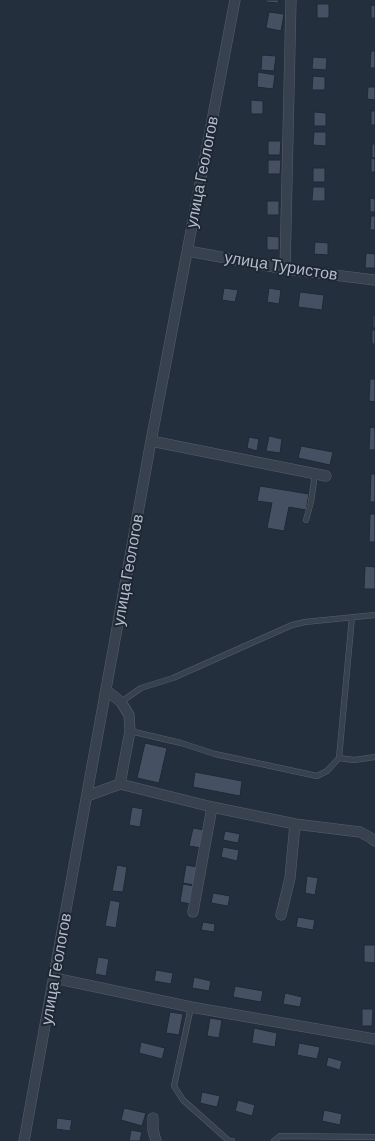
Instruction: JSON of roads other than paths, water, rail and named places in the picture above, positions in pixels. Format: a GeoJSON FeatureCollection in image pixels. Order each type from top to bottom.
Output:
{"type":"FeatureCollection","features":[{"type":"Feature","properties":{"kind":"street","name":"улица Геологов"},"geometry":{"type":"LineString","coordinates":[[24,1141],[150,441],[235,0]]}},
{"type":"Feature","properties":{"kind":"street"},"geometry":{"type":"LineString","coordinates":[[286,269],[291,0]]}},
{"type":"Feature","properties":{"kind":"street","name":"улица Туристов"},"geometry":{"type":"LineString","coordinates":[[188,250],[286,269],[375,280]]}},
{"type":"Feature","properties":{"kind":"street"},"geometry":{"type":"LineString","coordinates":[[150,441],[326,476]]}},
{"type":"Feature","properties":{"kind":"street"},"geometry":{"type":"LineString","coordinates":[[106,690],[121,702],[129,715],[130,732],[120,784]]}},
{"type":"Feature","properties":{"kind":"street"},"geometry":{"type":"LineString","coordinates":[[87,796],[120,784],[212,807],[295,824],[360,832],[375,841]]}},
{"type":"Feature","properties":{"kind":"street"},"geometry":{"type":"LineString","coordinates":[[193,912],[212,807]]}},
{"type":"Feature","properties":{"kind":"street"},"geometry":{"type":"LineString","coordinates":[[281,915],[290,878],[295,824]]}},
{"type":"Feature","properties":{"kind":"street"},"geometry":{"type":"LineString","coordinates":[[54,978],[191,1006],[375,1039]]}},
{"type":"Feature","properties":{"kind":"street"},"geometry":{"type":"LineString","coordinates":[[153,1118],[153,1130],[156,1141]]}},
{"type":"Feature","properties":{"kind":"lane"},"geometry":{"type":"LineString","coordinates":[[306,520],[315,474]]}},
{"type":"Feature","properties":{"kind":"lane"},"geometry":{"type":"LineString","coordinates":[[121,702],[140,688],[173,678],[292,626],[375,614]]}},
{"type":"Feature","properties":{"kind":"lane"},"geometry":{"type":"LineString","coordinates":[[130,732],[181,743],[215,754],[317,776],[327,771],[338,758],[352,617]]}},
{"type":"Feature","properties":{"kind":"lane"},"geometry":{"type":"LineString","coordinates":[[338,758],[354,760],[375,757]]}},
{"type":"Feature","properties":{"kind":"lane"},"geometry":{"type":"LineString","coordinates":[[191,1006],[174,1086],[183,1100],[229,1141],[232,1141]]}},
{"type":"Feature","properties":{"kind":"lane"},"geometry":{"type":"LineString","coordinates":[[274,1141],[280,1136],[375,1137]]}}]}
